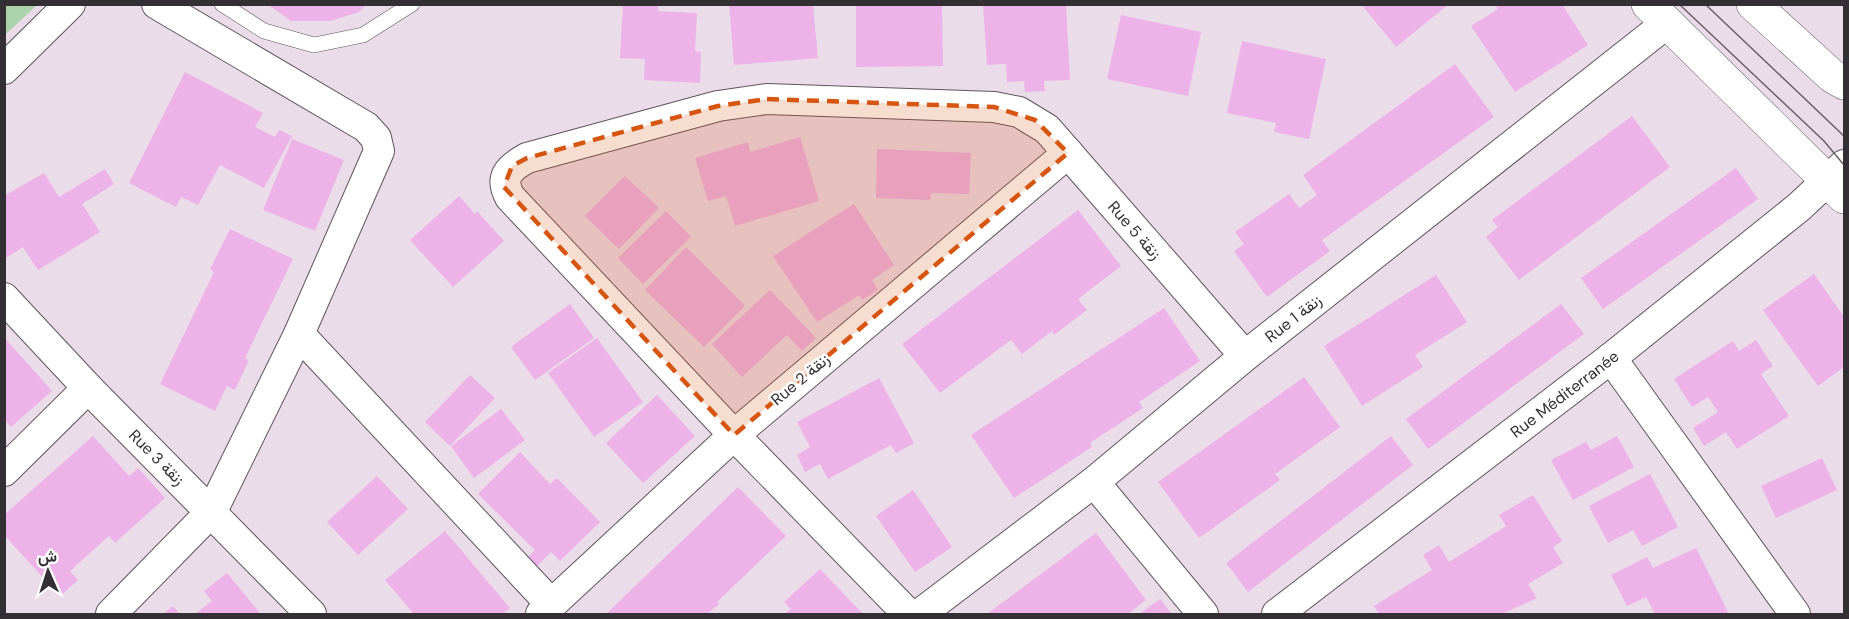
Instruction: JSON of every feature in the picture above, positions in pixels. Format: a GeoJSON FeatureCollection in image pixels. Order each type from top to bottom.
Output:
{"type":"FeatureCollection","features":[{"type":"Feature","properties":{"kind":"main road"},"geometry":{"type":"LineString","coordinates":[[1754,4],[1832,76],[1845,83]]}},
{"type":"Feature","properties":{"kind":"main road"},"geometry":{"type":"LineString","coordinates":[[1658,14],[1839,181]]}},
{"type":"Feature","properties":{"kind":"street"},"geometry":{"type":"LineString","coordinates":[[4,69],[70,4]]}},
{"type":"Feature","properties":{"kind":"street"},"geometry":{"type":"LineString","coordinates":[[111,615],[212,511],[299,334],[375,165],[379,151],[376,138],[366,127],[157,4]]}},
{"type":"Feature","properties":{"kind":"street","name":"Rue 1 زنقة"},"geometry":{"type":"LineString","coordinates":[[920,615],[1094,482],[1658,14]]}},
{"type":"Feature","properties":{"kind":"street","name":"Rue 5 زنقة"},"geometry":{"type":"LineString","coordinates":[[734,435],[510,197],[504,187],[505,176],[512,166],[527,158],[718,106],[767,99],[953,104],[1019,112],[1047,129],[1245,356]]}},
{"type":"Feature","properties":{"kind":"street","name":"Rue 2 زنقة"},"geometry":{"type":"LineString","coordinates":[[546,609],[734,435],[1068,153]]}},
{"type":"Feature","properties":{"kind":"street","name":"Rue Méditerranée"},"geometry":{"type":"LineString","coordinates":[[1277,615],[1839,181]]}},
{"type":"Feature","properties":{"kind":"street","name":"Rue 3 زنقة"},"geometry":{"type":"LineString","coordinates":[[4,298],[88,388],[212,511],[311,615]]}},
{"type":"Feature","properties":{"kind":"street"},"geometry":{"type":"LineString","coordinates":[[299,334],[546,609]]}},
{"type":"Feature","properties":{"kind":"street"},"geometry":{"type":"LineString","coordinates":[[1611,358],[1795,615]]}},
{"type":"Feature","properties":{"kind":"street"},"geometry":{"type":"LineString","coordinates":[[4,471],[88,388]]}},
{"type":"Feature","properties":{"kind":"street"},"geometry":{"type":"LineString","coordinates":[[734,435],[908,615]]}},
{"type":"Feature","properties":{"kind":"street"},"geometry":{"type":"LineString","coordinates":[[1094,482],[1203,615]]}},
{"type":"Feature","properties":{"kind":"lane"},"geometry":{"type":"LineString","coordinates":[[222,4],[264,31],[314,45],[363,35],[412,4]]}},
{"type":"Feature","properties":{"kind":"highlighted area"},"geometry":{"type":"Polygon","coordinates":[[[767,99],[994,107],[1035,120],[1068,153],[734,435],[504,187],[512,166],[527,158],[718,106],[767,99]]]}},
{"type":"Feature","properties":{"kind":"green space"},"geometry":{"type":"Polygon","coordinates":[[[5,4],[37,4],[37,5],[5,35],[5,4]]]}},
{"type":"Feature","properties":{"kind":"building"},"geometry":{"type":"Polygon","coordinates":[[[267,4],[367,4],[359,12],[330,21],[291,21],[267,4]]]}},
{"type":"Feature","properties":{"kind":"building"},"geometry":{"type":"Polygon","coordinates":[[[623,4],[658,4],[658,11],[697,13],[695,51],[701,52],[700,83],[644,80],[645,59],[620,58],[623,4]]]}},
{"type":"Feature","properties":{"kind":"building"},"geometry":{"type":"Polygon","coordinates":[[[729,4],[813,4],[818,58],[734,65],[729,4]]]}},
{"type":"Feature","properties":{"kind":"building"},"geometry":{"type":"Polygon","coordinates":[[[856,4],[942,4],[943,66],[856,67],[856,4]]]}},
{"type":"Feature","properties":{"kind":"building"},"geometry":{"type":"Polygon","coordinates":[[[1066,4],[1070,80],[1044,81],[1045,91],[1025,92],[1024,81],[1007,82],[1006,64],[987,65],[983,5],[1066,4]]]}},
{"type":"Feature","properties":{"kind":"building"},"geometry":{"type":"Polygon","coordinates":[[[1361,4],[1449,4],[1396,47],[1361,4]]]}},
{"type":"Feature","properties":{"kind":"building"},"geometry":{"type":"Polygon","coordinates":[[[1495,4],[1562,4],[1588,45],[1515,92],[1471,26],[1498,9],[1495,4]]]}},
{"type":"Feature","properties":{"kind":"building"},"geometry":{"type":"Polygon","coordinates":[[[1121,15],[1201,32],[1188,96],[1107,79],[1121,15]]]}},
{"type":"Feature","properties":{"kind":"building"},"geometry":{"type":"Polygon","coordinates":[[[1242,41],[1326,59],[1309,139],[1274,132],[1276,123],[1227,113],[1242,41]]]}},
{"type":"Feature","properties":{"kind":"building"},"geometry":{"type":"Polygon","coordinates":[[[1455,64],[1494,117],[1322,240],[1330,251],[1267,297],[1234,251],[1244,244],[1235,232],[1289,194],[1299,208],[1317,195],[1303,175],[1455,64]]]}},
{"type":"Feature","properties":{"kind":"building"},"geometry":{"type":"Polygon","coordinates":[[[185,72],[263,113],[255,127],[275,137],[279,130],[292,136],[264,188],[220,165],[198,205],[181,197],[176,207],[129,183],[185,72]]]}},
{"type":"Feature","properties":{"kind":"building"},"geometry":{"type":"Polygon","coordinates":[[[1632,116],[1670,167],[1519,280],[1486,237],[1498,227],[1492,220],[1632,116]]]}},
{"type":"Feature","properties":{"kind":"building"},"geometry":{"type":"Polygon","coordinates":[[[800,137],[819,201],[735,226],[726,196],[708,201],[695,158],[748,142],[750,152],[800,137]]]}},
{"type":"Feature","properties":{"kind":"building"},"geometry":{"type":"Polygon","coordinates":[[[292,139],[344,160],[315,231],[263,210],[292,139]]]}},
{"type":"Feature","properties":{"kind":"building"},"geometry":{"type":"Polygon","coordinates":[[[877,149],[971,153],[969,194],[931,193],[930,200],[876,198],[877,149]]]}},
{"type":"Feature","properties":{"kind":"building"},"geometry":{"type":"Polygon","coordinates":[[[1736,168],[1758,199],[1603,309],[1581,278],[1736,168]]]}},
{"type":"Feature","properties":{"kind":"building"},"geometry":{"type":"Polygon","coordinates":[[[105,169],[114,184],[82,204],[100,232],[38,270],[23,247],[4,259],[4,196],[44,173],[59,197],[105,169]]]}},
{"type":"Feature","properties":{"kind":"building"},"geometry":{"type":"Polygon","coordinates":[[[625,176],[659,208],[619,249],[585,216],[625,176]]]}},
{"type":"Feature","properties":{"kind":"building"},"geometry":{"type":"Polygon","coordinates":[[[459,196],[475,214],[477,211],[504,241],[453,287],[410,240],[459,196]]]}},
{"type":"Feature","properties":{"kind":"building"},"geometry":{"type":"Polygon","coordinates":[[[854,204],[894,265],[872,280],[878,290],[862,300],[859,295],[817,322],[773,256],[854,204]]]}},
{"type":"Feature","properties":{"kind":"building"},"geometry":{"type":"Polygon","coordinates":[[[1078,210],[1121,266],[1078,299],[1087,310],[1054,335],[1052,331],[1022,354],[1011,340],[940,393],[902,344],[1078,210]]]}},
{"type":"Feature","properties":{"kind":"building"},"geometry":{"type":"Polygon","coordinates":[[[666,211],[691,237],[643,284],[618,258],[666,211]]]}},
{"type":"Feature","properties":{"kind":"building"},"geometry":{"type":"Polygon","coordinates":[[[230,229],[293,259],[245,358],[249,360],[235,390],[227,386],[215,411],[160,384],[214,272],[210,269],[230,229]]]}},
{"type":"Feature","properties":{"kind":"building"},"geometry":{"type":"Polygon","coordinates":[[[686,247],[745,306],[704,347],[645,290],[686,247]]]}},
{"type":"Feature","properties":{"kind":"building"},"geometry":{"type":"Polygon","coordinates":[[[1814,274],[1844,317],[1844,367],[1818,386],[1763,310],[1814,274]]]}},
{"type":"Feature","properties":{"kind":"building"},"geometry":{"type":"Polygon","coordinates":[[[1436,275],[1467,322],[1415,355],[1423,367],[1362,406],[1324,346],[1436,275]]]}},
{"type":"Feature","properties":{"kind":"building"},"geometry":{"type":"Polygon","coordinates":[[[770,290],[816,338],[802,351],[787,335],[742,377],[712,344],[770,290]]]}},
{"type":"Feature","properties":{"kind":"building"},"geometry":{"type":"Polygon","coordinates":[[[570,304],[594,338],[535,380],[511,347],[570,304]]]}},
{"type":"Feature","properties":{"kind":"building"},"geometry":{"type":"Polygon","coordinates":[[[1561,304],[1584,334],[1428,449],[1406,419],[1561,304]]]}},
{"type":"Feature","properties":{"kind":"building"},"geometry":{"type":"Polygon","coordinates":[[[1164,308],[1200,361],[1139,402],[1143,408],[1090,443],[1092,447],[1014,498],[971,435],[1164,308]]]}},
{"type":"Feature","properties":{"kind":"building"},"geometry":{"type":"Polygon","coordinates":[[[4,337],[52,391],[11,427],[6,421],[4,423],[4,337]]]}},
{"type":"Feature","properties":{"kind":"building"},"geometry":{"type":"Polygon","coordinates":[[[597,338],[643,402],[594,437],[548,373],[597,338]]]}},
{"type":"Feature","properties":{"kind":"building"},"geometry":{"type":"Polygon","coordinates":[[[1756,340],[1773,366],[1761,374],[1789,416],[1737,449],[1726,432],[1704,446],[1693,428],[1718,412],[1708,397],[1692,407],[1674,379],[1733,341],[1739,351],[1756,340]]]}},
{"type":"Feature","properties":{"kind":"building"},"geometry":{"type":"Polygon","coordinates":[[[470,375],[495,398],[450,446],[425,422],[470,375]]]}},
{"type":"Feature","properties":{"kind":"building"},"geometry":{"type":"Polygon","coordinates":[[[1304,377],[1340,427],[1275,474],[1280,480],[1199,538],[1158,482],[1304,377]]]}},
{"type":"Feature","properties":{"kind":"building"},"geometry":{"type":"Polygon","coordinates":[[[879,378],[914,443],[896,453],[891,445],[828,479],[820,464],[805,472],[797,455],[810,447],[797,422],[879,378]]]}},
{"type":"Feature","properties":{"kind":"building"},"geometry":{"type":"Polygon","coordinates":[[[657,395],[695,436],[643,483],[606,443],[657,395]]]}},
{"type":"Feature","properties":{"kind":"building"},"geometry":{"type":"Polygon","coordinates":[[[501,409],[525,440],[474,478],[451,446],[501,409]]]}},
{"type":"Feature","properties":{"kind":"building"},"geometry":{"type":"Polygon","coordinates":[[[93,436],[129,476],[138,468],[165,498],[115,543],[109,536],[70,571],[78,580],[60,596],[4,535],[4,515],[93,436]]]}},
{"type":"Feature","properties":{"kind":"building"},"geometry":{"type":"Polygon","coordinates":[[[1391,436],[1413,465],[1248,592],[1226,563],[1391,436]]]}},
{"type":"Feature","properties":{"kind":"building"},"geometry":{"type":"Polygon","coordinates":[[[1617,436],[1634,467],[1573,500],[1551,460],[1586,442],[1591,450],[1617,436]]]}},
{"type":"Feature","properties":{"kind":"building"},"geometry":{"type":"Polygon","coordinates":[[[520,452],[550,484],[557,478],[600,522],[560,561],[551,552],[530,573],[521,564],[535,550],[478,494],[520,452]]]}},
{"type":"Feature","properties":{"kind":"building"},"geometry":{"type":"Polygon","coordinates":[[[1822,458],[1837,490],[1776,518],[1761,486],[1822,458]]]}},
{"type":"Feature","properties":{"kind":"building"},"geometry":{"type":"Polygon","coordinates":[[[1650,474],[1678,527],[1642,546],[1633,530],[1608,543],[1589,506],[1650,474]]]}},
{"type":"Feature","properties":{"kind":"building"},"geometry":{"type":"Polygon","coordinates":[[[377,476],[408,509],[358,555],[327,522],[377,476]]]}},
{"type":"Feature","properties":{"kind":"building"},"geometry":{"type":"Polygon","coordinates":[[[738,487],[786,536],[717,602],[719,604],[707,614],[606,614],[738,487]]]}},
{"type":"Feature","properties":{"kind":"building"},"geometry":{"type":"Polygon","coordinates":[[[913,490],[952,547],[915,572],[876,516],[913,490]]]}},
{"type":"Feature","properties":{"kind":"building"},"geometry":{"type":"Polygon","coordinates":[[[1533,495],[1562,541],[1553,547],[1563,563],[1528,584],[1537,598],[1502,614],[1379,614],[1374,606],[1432,570],[1423,555],[1439,545],[1449,562],[1506,526],[1499,515],[1533,495]]]}},
{"type":"Feature","properties":{"kind":"building"},"geometry":{"type":"Polygon","coordinates":[[[445,531],[510,608],[502,614],[414,614],[385,580],[445,531]]]}},
{"type":"Feature","properties":{"kind":"building"},"geometry":{"type":"Polygon","coordinates":[[[1096,533],[1146,600],[1128,614],[987,614],[1096,533]]]}},
{"type":"Feature","properties":{"kind":"building"},"geometry":{"type":"Polygon","coordinates":[[[1696,548],[1729,614],[1655,614],[1646,597],[1627,606],[1611,575],[1647,557],[1653,568],[1696,548]]]}},
{"type":"Feature","properties":{"kind":"building"},"geometry":{"type":"Polygon","coordinates":[[[820,569],[863,614],[784,614],[791,609],[784,602],[820,569]]]}},
{"type":"Feature","properties":{"kind":"building"},"geometry":{"type":"Polygon","coordinates":[[[227,573],[261,614],[195,614],[212,601],[204,591],[227,573]]]}},
{"type":"Feature","properties":{"kind":"building"},"geometry":{"type":"Polygon","coordinates":[[[1160,599],[1172,614],[1139,614],[1160,599]]]}},
{"type":"Feature","properties":{"kind":"building"},"geometry":{"type":"Polygon","coordinates":[[[173,606],[180,614],[163,614],[173,606]]]}},
{"type":"Feature","properties":{"kind":"tram line"},"geometry":{"type":"LineString","coordinates":[[1679,4],[1824,141],[1844,165]]}},
{"type":"Feature","properties":{"kind":"tram line"},"geometry":{"type":"LineString","coordinates":[[1705,4],[1844,136]]}}]}
